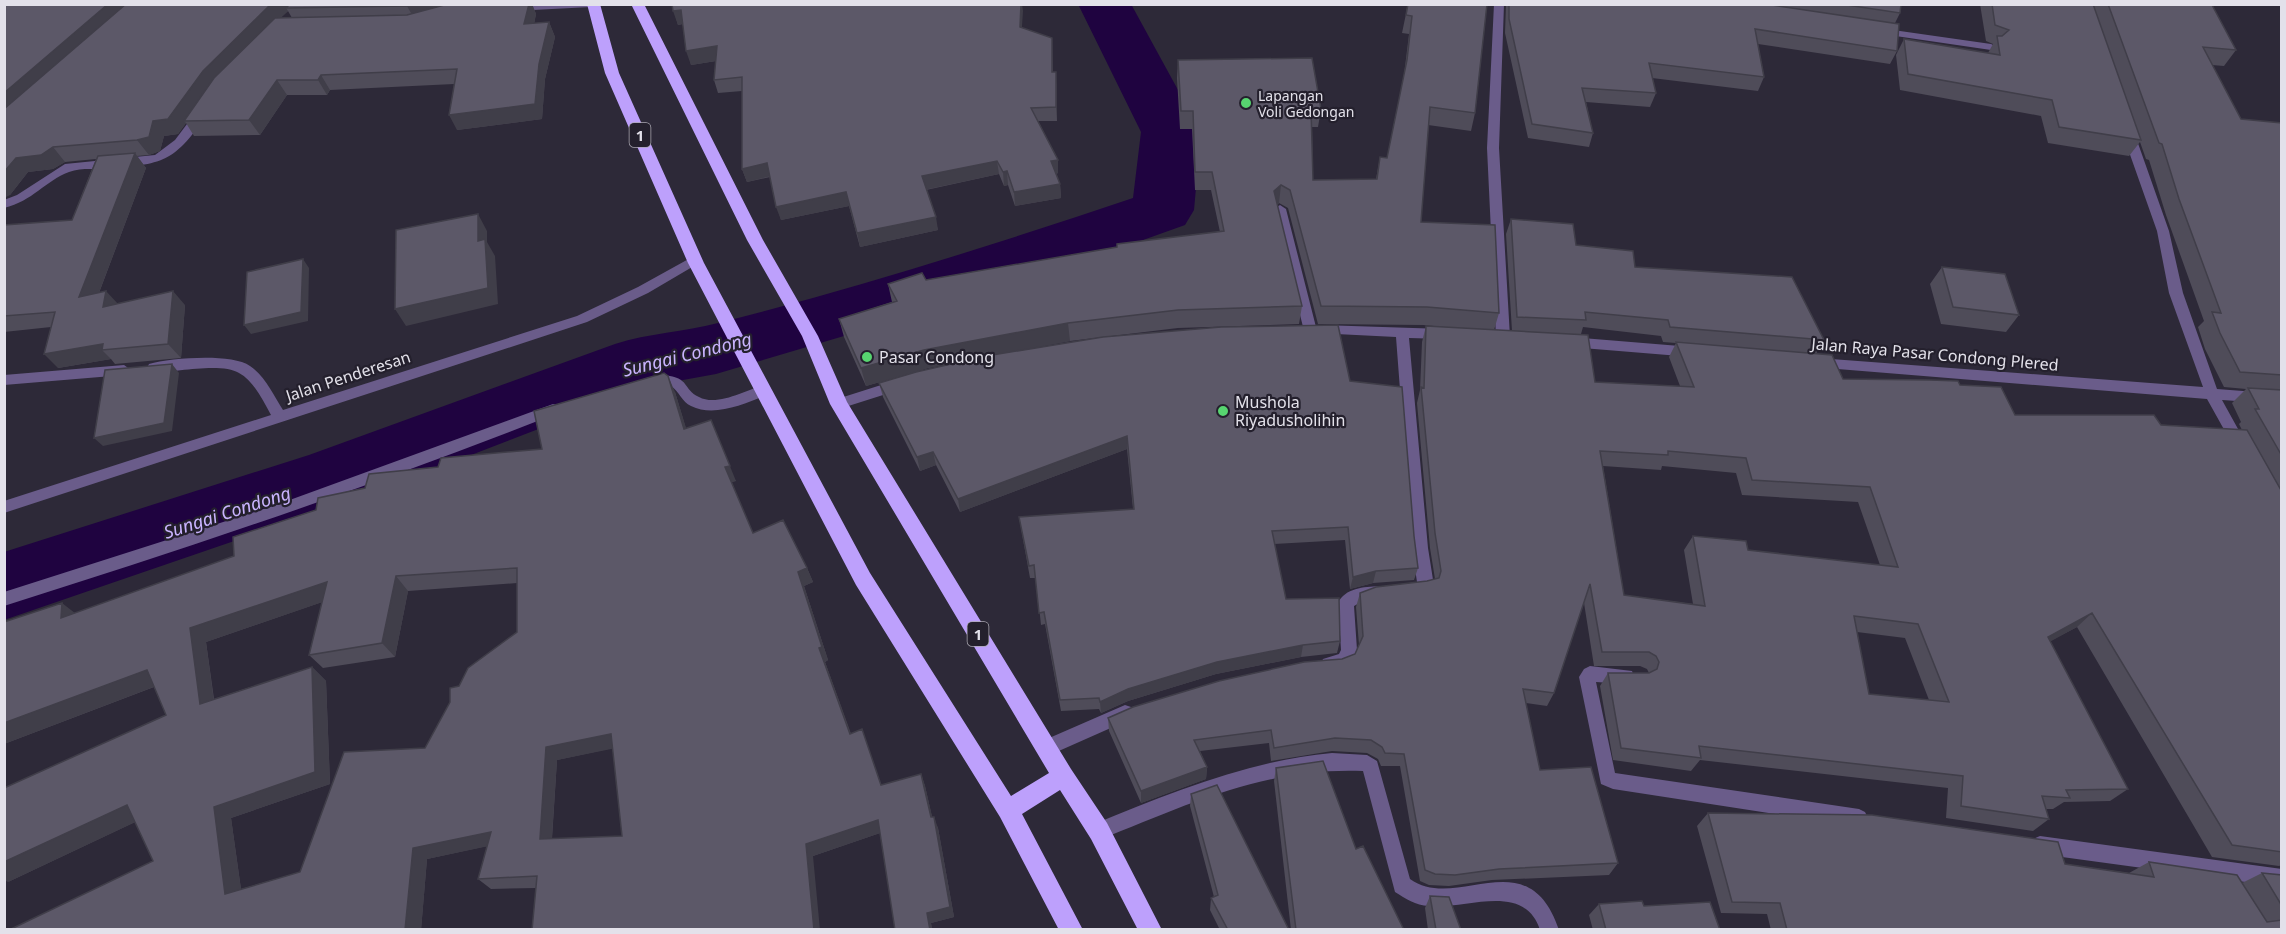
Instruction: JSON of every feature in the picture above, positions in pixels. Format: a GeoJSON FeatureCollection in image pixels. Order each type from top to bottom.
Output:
{"type":"FeatureCollection","features":[{"type":"Feature","properties":{"kind":"highway","name":"1"},"geometry":{"type":"LineString","coordinates":[[592,4],[612,73],[695,261],[863,579],[1008,810],[1072,930]]}},
{"type":"Feature","properties":{"kind":"highway","name":"1"},"geometry":{"type":"LineString","coordinates":[[636,4],[755,240],[810,336],[839,404],[1063,776],[1099,831],[1151,930]]}},
{"type":"Feature","properties":{"kind":"highway"},"geometry":{"type":"LineString","coordinates":[[1008,810],[1063,776]]}},
{"type":"Feature","properties":{"kind":"street"},"geometry":{"type":"LineString","coordinates":[[500,8],[535,9],[592,4]]}},
{"type":"Feature","properties":{"kind":"street"},"geometry":{"type":"LineString","coordinates":[[1498,4],[1493,147],[1503,337]]}},
{"type":"Feature","properties":{"kind":"street"},"geometry":{"type":"LineString","coordinates":[[1862,28],[1991,47]]}},
{"type":"Feature","properties":{"kind":"street"},"geometry":{"type":"LineString","coordinates":[[4,204],[19,201],[56,172],[69,167],[151,161],[168,155],[184,138],[204,109]]}},
{"type":"Feature","properties":{"kind":"street"},"geometry":{"type":"LineString","coordinates":[[2123,118],[2163,231],[2176,293],[2212,394],[2249,463]]}},
{"type":"Feature","properties":{"kind":"street"},"geometry":{"type":"LineString","coordinates":[[1280,209],[1305,331],[1458,335]]}},
{"type":"Feature","properties":{"kind":"street","name":"Jalan Penderesan"},"geometry":{"type":"LineString","coordinates":[[4,507],[582,319],[643,290],[695,261]]}},
{"type":"Feature","properties":{"kind":"street"},"geometry":{"type":"LineString","coordinates":[[1310,665],[1338,663],[1345,660],[1349,650],[1346,603],[1352,598],[1360,594],[1426,586],[1420,548],[1402,332]]}},
{"type":"Feature","properties":{"kind":"street"},"geometry":{"type":"LineString","coordinates":[[1559,341],[1707,353]]}},
{"type":"Feature","properties":{"kind":"street","name":"Jalan Raya Pasar Condong Plered"},"geometry":{"type":"LineString","coordinates":[[1801,362],[2282,399]]}},
{"type":"Feature","properties":{"kind":"street"},"geometry":{"type":"LineString","coordinates":[[4,380],[202,364],[229,364],[243,368],[280,417]]}},
{"type":"Feature","properties":{"kind":"street"},"geometry":{"type":"LineString","coordinates":[[635,385],[672,379],[679,382],[693,401],[700,404],[726,403],[764,390]]}},
{"type":"Feature","properties":{"kind":"street"},"geometry":{"type":"LineString","coordinates":[[839,404],[917,379]]}},
{"type":"Feature","properties":{"kind":"street"},"geometry":{"type":"LineString","coordinates":[[4,599],[224,530],[483,437],[570,403]]}},
{"type":"Feature","properties":{"kind":"street"},"geometry":{"type":"LineString","coordinates":[[1641,676],[1587,676],[1606,778],[1613,781],[1882,821]]}},
{"type":"Feature","properties":{"kind":"street"},"geometry":{"type":"LineString","coordinates":[[1046,748],[1140,707]]}},
{"type":"Feature","properties":{"kind":"street"},"geometry":{"type":"LineString","coordinates":[[1099,831],[1236,780],[1278,767],[1309,762],[1367,763],[1371,767],[1402,885],[1408,892],[1428,897],[1493,892],[1529,898],[1542,910],[1550,930]]}},
{"type":"Feature","properties":{"kind":"street"},"geometry":{"type":"LineString","coordinates":[[2023,842],[2282,878]]}},
{"type":"Feature","properties":{"kind":"street"},"geometry":{"type":"LineString","coordinates":[[2218,869],[2230,890]]}},
{"type":"Feature","properties":{"kind":"building"},"geometry":{"type":"Polygon","coordinates":[[[4,4],[108,4],[4,93],[4,4]]]}},
{"type":"Feature","properties":{"kind":"building"},"geometry":{"type":"Polygon","coordinates":[[[126,4],[271,4],[203,71],[168,119],[153,121],[149,137],[53,147],[41,155],[16,158],[4,172],[4,109],[126,4]]]}},
{"type":"Feature","properties":{"kind":"building"},"geometry":{"type":"Polygon","coordinates":[[[290,4],[411,4],[407,6],[286,8],[290,4]]]}},
{"type":"Feature","properties":{"kind":"building"},"geometry":{"type":"Polygon","coordinates":[[[448,4],[529,4],[524,24],[549,22],[539,64],[535,104],[449,115],[457,69],[321,75],[318,80],[277,80],[249,120],[184,121],[214,78],[275,18],[407,15],[448,4]]]}},
{"type":"Feature","properties":{"kind":"building"},"geometry":{"type":"Polygon","coordinates":[[[672,4],[1021,4],[1020,27],[1052,38],[1052,72],[1056,72],[1056,107],[1031,108],[1058,160],[1051,161],[1060,184],[1014,192],[1007,171],[1003,172],[997,161],[922,176],[936,217],[857,233],[846,192],[776,207],[767,163],[742,169],[742,77],[714,80],[717,46],[686,51],[681,10],[673,11],[672,4]]]}},
{"type":"Feature","properties":{"kind":"building"},"geometry":{"type":"Polygon","coordinates":[[[1408,4],[1487,4],[1475,113],[1430,107],[1421,222],[1495,225],[1499,313],[1427,307],[1321,306],[1290,190],[1281,185],[1274,191],[1302,306],[1178,310],[1068,323],[924,350],[861,368],[839,319],[897,301],[888,284],[922,273],[926,280],[1117,247],[1117,244],[1224,231],[1212,172],[1195,172],[1193,111],[1181,111],[1178,60],[1312,58],[1321,109],[1311,109],[1313,180],[1377,179],[1380,157],[1387,158],[1407,60],[1412,16],[1406,15],[1408,4]]]}},
{"type":"Feature","properties":{"kind":"building"},"geometry":{"type":"Polygon","coordinates":[[[1509,4],[1765,4],[1899,24],[1897,51],[1755,29],[1764,77],[1649,63],[1656,93],[1582,88],[1593,133],[1532,124],[1509,19],[1509,4]]]}},
{"type":"Feature","properties":{"kind":"building"},"geometry":{"type":"Polygon","coordinates":[[[1840,4],[1901,4],[1900,13],[1840,4]]]}},
{"type":"Feature","properties":{"kind":"building"},"geometry":{"type":"Polygon","coordinates":[[[1992,4],[2093,4],[2141,140],[2059,127],[2052,100],[1908,74],[1904,39],[2000,55],[1997,36],[2002,36],[2009,30],[1995,25],[1992,4]]]}},
{"type":"Feature","properties":{"kind":"building"},"geometry":{"type":"Polygon","coordinates":[[[2108,4],[2212,5],[2236,50],[2203,47],[2241,119],[2282,123],[2282,375],[2240,372],[2220,333],[2212,312],[2221,313],[2179,199],[2162,144],[2159,143],[2108,4]]]}},
{"type":"Feature","properties":{"kind":"building"},"geometry":{"type":"Polygon","coordinates":[[[135,153],[79,297],[106,291],[103,307],[173,291],[168,344],[102,350],[103,344],[44,354],[55,312],[4,316],[4,225],[72,220],[98,156],[135,153]]]}},
{"type":"Feature","properties":{"kind":"building"},"geometry":{"type":"Polygon","coordinates":[[[478,214],[478,241],[485,239],[488,288],[395,309],[396,230],[478,214]]]}},
{"type":"Feature","properties":{"kind":"building"},"geometry":{"type":"Polygon","coordinates":[[[1511,219],[1573,224],[1576,245],[1633,251],[1635,267],[1792,277],[1824,340],[1670,327],[1668,320],[1585,312],[1586,320],[1517,317],[1511,219]]]}},
{"type":"Feature","properties":{"kind":"building"},"geometry":{"type":"Polygon","coordinates":[[[303,259],[301,312],[244,325],[247,272],[303,259]]]}},
{"type":"Feature","properties":{"kind":"building"},"geometry":{"type":"Polygon","coordinates":[[[1942,267],[2005,274],[2019,315],[1953,307],[1942,267]]]}},
{"type":"Feature","properties":{"kind":"building"},"geometry":{"type":"Polygon","coordinates":[[[1338,325],[1350,381],[1402,387],[1418,568],[1376,571],[1353,577],[1348,527],[1272,531],[1286,599],[1339,598],[1340,641],[1303,645],[1217,662],[1128,689],[1100,702],[1099,698],[1060,700],[1044,612],[1039,613],[1034,565],[1029,566],[1019,517],[1134,509],[1127,436],[958,499],[933,452],[917,457],[879,383],[986,356],[1103,337],[1221,327],[1338,325]]]}},
{"type":"Feature","properties":{"kind":"building"},"geometry":{"type":"Polygon","coordinates":[[[1426,326],[1588,335],[1595,382],[1694,387],[1676,342],[1832,355],[1843,379],[1958,381],[1960,385],[2001,387],[2015,415],[2154,415],[2161,425],[2247,430],[2282,492],[2282,852],[2232,845],[2092,613],[2048,637],[2128,789],[2066,790],[2070,798],[2042,796],[2049,819],[1961,806],[1963,776],[1699,746],[1701,758],[1621,748],[1608,673],[1649,673],[1657,669],[1659,662],[1656,656],[1649,652],[1602,652],[1590,584],[1554,693],[1523,689],[1540,770],[1591,767],[1618,863],[1499,869],[1455,875],[1435,874],[1425,870],[1404,754],[1385,753],[1382,747],[1371,740],[1335,738],[1274,748],[1271,730],[1194,740],[1207,767],[1141,791],[1108,718],[1133,707],[1219,681],[1304,662],[1342,659],[1355,654],[1363,636],[1360,593],[1376,587],[1439,578],[1441,571],[1435,533],[1421,387],[1424,388],[1426,326]],[[1600,451],[1624,595],[1705,606],[1693,536],[1746,541],[1748,550],[1898,567],[1870,487],[1752,480],[1746,458],[1668,451],[1668,455],[1600,451]],[[1854,616],[1869,694],[1949,702],[1918,624],[1854,616]]]}},
{"type":"Feature","properties":{"kind":"building"},"geometry":{"type":"Polygon","coordinates":[[[172,364],[164,423],[94,438],[105,370],[172,364]]]}},
{"type":"Feature","properties":{"kind":"building"},"geometry":{"type":"Polygon","coordinates":[[[664,373],[668,376],[684,429],[711,420],[730,466],[725,467],[753,533],[783,520],[807,568],[798,572],[822,647],[819,648],[850,734],[862,729],[881,785],[921,774],[931,817],[934,817],[950,907],[927,913],[930,930],[895,930],[878,820],[806,844],[814,930],[532,930],[537,876],[478,879],[491,832],[413,848],[405,930],[9,930],[153,861],[127,805],[4,862],[4,788],[166,715],[147,670],[4,723],[4,622],[62,603],[61,618],[234,556],[233,537],[316,510],[318,498],[365,488],[369,474],[438,467],[441,458],[542,449],[534,411],[664,373]],[[517,568],[396,576],[382,643],[309,655],[327,582],[190,628],[200,704],[312,667],[315,772],[214,807],[225,894],[300,872],[344,752],[425,748],[450,702],[450,688],[459,686],[468,668],[517,632],[517,568]],[[611,734],[546,747],[540,839],[622,836],[611,734]]]}},
{"type":"Feature","properties":{"kind":"building"},"geometry":{"type":"Polygon","coordinates":[[[2248,388],[2282,390],[2282,456],[2255,409],[2259,409],[2248,388]]]}},
{"type":"Feature","properties":{"kind":"building"},"geometry":{"type":"Polygon","coordinates":[[[1323,761],[1356,849],[1363,846],[1404,930],[1296,930],[1276,768],[1323,761]]]}},
{"type":"Feature","properties":{"kind":"building"},"geometry":{"type":"Polygon","coordinates":[[[1217,785],[1289,930],[1228,930],[1211,898],[1218,895],[1191,794],[1217,785]]]}},
{"type":"Feature","properties":{"kind":"building"},"geometry":{"type":"Polygon","coordinates":[[[1708,813],[1872,815],[2058,842],[2065,864],[2154,877],[2149,862],[2237,875],[2267,922],[2282,920],[2282,930],[1787,930],[1780,903],[1732,902],[1708,813]]]}},
{"type":"Feature","properties":{"kind":"building"},"geometry":{"type":"Polygon","coordinates":[[[2262,873],[2282,875],[2282,906],[2262,873]]]}},
{"type":"Feature","properties":{"kind":"building"},"geometry":{"type":"Polygon","coordinates":[[[1430,896],[1449,897],[1461,930],[1436,930],[1430,896]]]}},
{"type":"Feature","properties":{"kind":"building"},"geometry":{"type":"Polygon","coordinates":[[[1642,901],[1644,906],[1710,902],[1720,930],[1606,930],[1599,904],[1642,901]]]}},
{"type":"Feature","properties":{"kind":"waterway","name":"Sungai Condong"},"geometry":{"type":"LineString","coordinates":[[4,586],[330,478],[640,362],[716,349],[1000,267],[1163,210],[1171,132],[1104,4]]}},
{"type":"Feature","properties":{"kind":"place","name":"Lapangan Voli Gedongan"},"geometry":{"type":"Point","coordinates":[1246,103]}},
{"type":"Feature","properties":{"kind":"place","name":"Pasar Condong"},"geometry":{"type":"Point","coordinates":[867,357]}},
{"type":"Feature","properties":{"kind":"place","name":"Mushola Riyadusholihin"},"geometry":{"type":"Point","coordinates":[1223,411]}}]}
